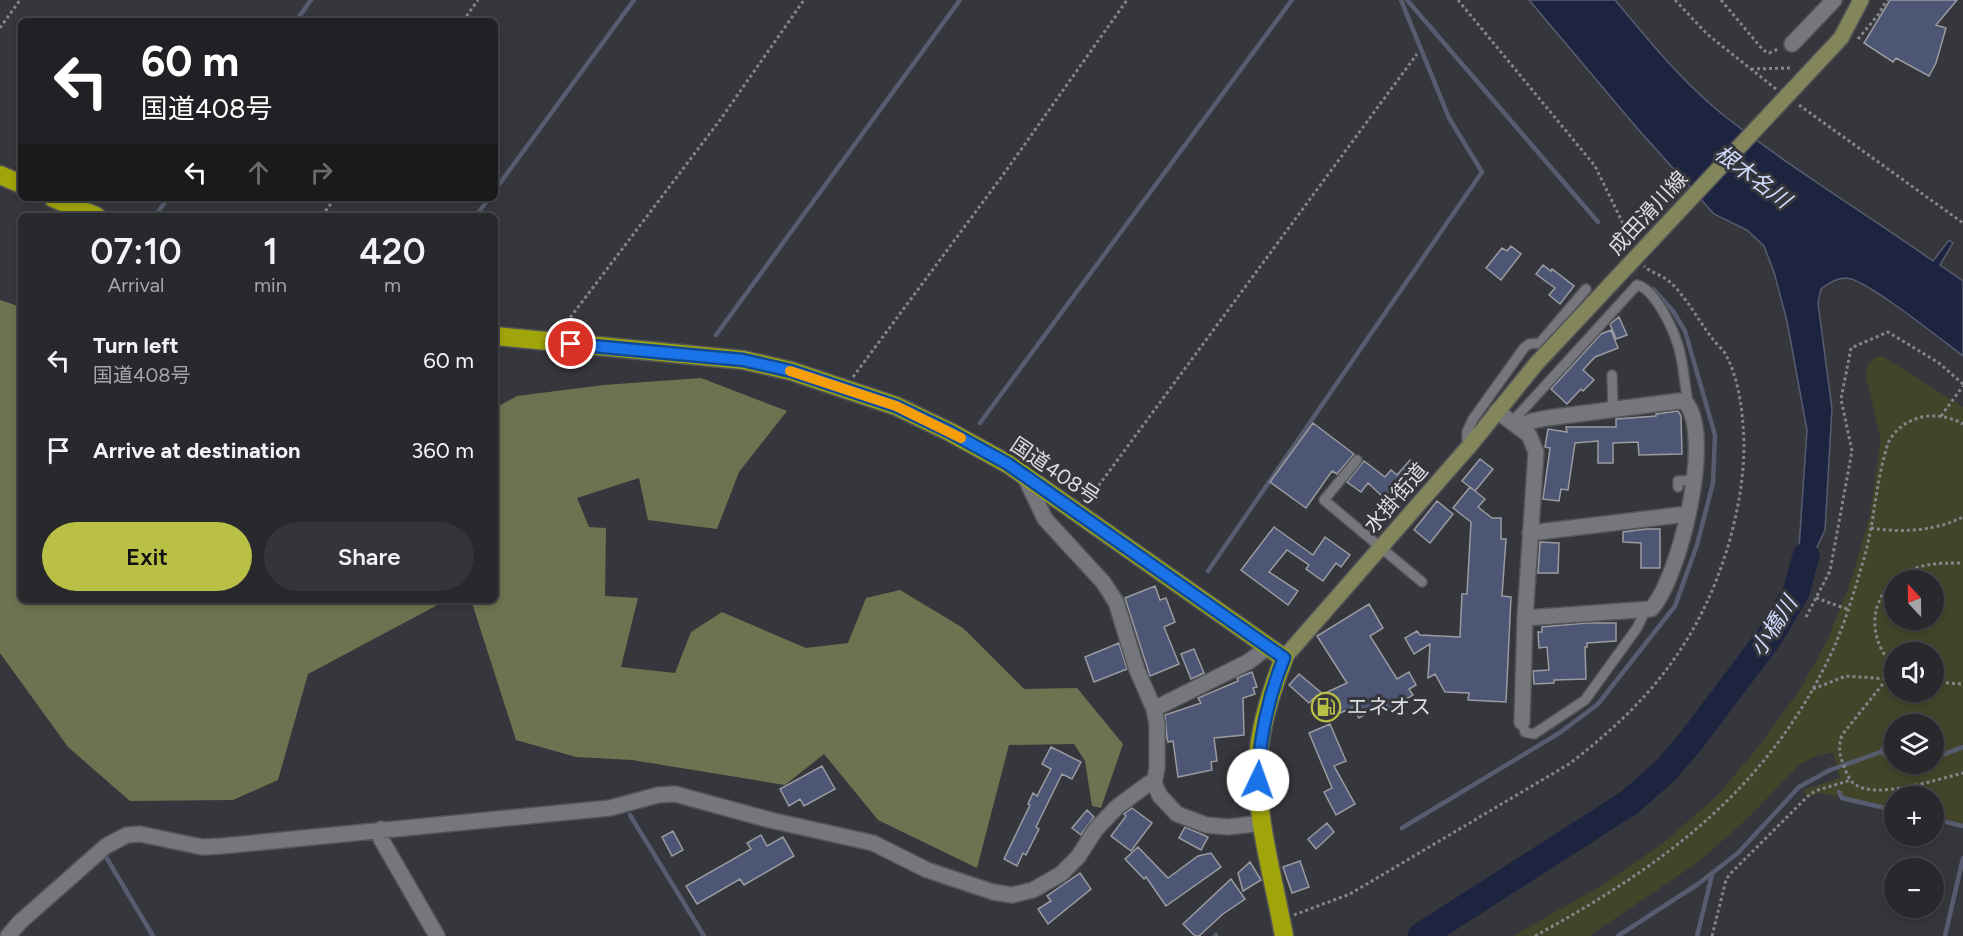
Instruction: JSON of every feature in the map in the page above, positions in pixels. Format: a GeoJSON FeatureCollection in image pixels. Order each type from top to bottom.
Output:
{"type":"FeatureCollection","features":[{"type":"Feature","properties":{"kind":"highway"},"geometry":{"type":"LineString","coordinates":[[0,175],[18,183]]}},
{"type":"Feature","properties":{"kind":"highway"},"geometry":{"type":"LineString","coordinates":[[60,201],[89,213]]}},
{"type":"Feature","properties":{"kind":"highway","name":"国道408号"},"geometry":{"type":"LineString","coordinates":[[498,336],[743,360],[791,371],[896,406],[950,432],[1024,475],[1284,658]]}},
{"type":"Feature","properties":{"kind":"highway"},"geometry":{"type":"LineString","coordinates":[[1282,928],[1263,824],[1258,759],[1269,698],[1284,658]]}},
{"type":"Feature","properties":{"kind":"main road","name":"成田滑川線"},"geometry":{"type":"LineString","coordinates":[[1536,364],[1841,38],[1861,0]]}},
{"type":"Feature","properties":{"kind":"main road","name":"水掛街道"},"geometry":{"type":"LineString","coordinates":[[1284,658],[1472,443],[1536,364]]}},
{"type":"Feature","properties":{"kind":"street"},"geometry":{"type":"LineString","coordinates":[[1792,44],[1834,0]]}},
{"type":"Feature","properties":{"kind":"street"},"geometry":{"type":"LineString","coordinates":[[1515,425],[1612,410],[1685,402],[1694,419],[1696,442],[1694,480],[1678,553],[1669,582],[1655,604],[1645,611],[1525,618]]}},
{"type":"Feature","properties":{"kind":"street"},"geometry":{"type":"LineString","coordinates":[[1497,411],[1529,435],[1536,452],[1525,618],[1522,722]]}},
{"type":"Feature","properties":{"kind":"street"},"geometry":{"type":"LineString","coordinates":[[1024,475],[1045,519],[1103,582],[1116,602],[1137,670],[1154,709],[1157,724],[1154,783],[1160,796],[1177,814],[1206,825],[1228,827],[1263,824]]}},
{"type":"Feature","properties":{"kind":"street"},"geometry":{"type":"LineString","coordinates":[[1530,533],[1687,513]]}},
{"type":"Feature","properties":{"kind":"street"},"geometry":{"type":"LineString","coordinates":[[1154,709],[1248,662],[1268,647]]}},
{"type":"Feature","properties":{"kind":"street"},"geometry":{"type":"LineString","coordinates":[[8,936],[20,922],[106,846],[127,835],[140,834],[202,847],[610,808],[658,795],[675,794],[770,820],[873,843],[927,870],[985,889],[1012,895],[1033,890],[1061,874],[1078,857],[1096,829],[1117,807],[1148,784],[1154,783]]}},
{"type":"Feature","properties":{"kind":"street"},"geometry":{"type":"LineString","coordinates":[[381,829],[381,839],[437,936]]}},
{"type":"Feature","properties":{"kind":"lane"},"geometry":{"type":"LineString","coordinates":[[1515,425],[1638,285],[1643,286],[1664,311],[1678,346],[1687,396],[1685,402]]}},
{"type":"Feature","properties":{"kind":"lane"},"geometry":{"type":"LineString","coordinates":[[1472,443],[1467,439],[1467,432],[1473,419],[1524,348],[1530,344],[1540,343],[1586,289]]}},
{"type":"Feature","properties":{"kind":"lane"},"geometry":{"type":"LineString","coordinates":[[1612,375],[1612,410]]}},
{"type":"Feature","properties":{"kind":"lane"},"geometry":{"type":"LineString","coordinates":[[1358,460],[1324,500],[1422,582]]}},
{"type":"Feature","properties":{"kind":"lane"},"geometry":{"type":"LineString","coordinates":[[1678,487],[1678,480],[1694,480]]}},
{"type":"Feature","properties":{"kind":"lane"},"geometry":{"type":"LineString","coordinates":[[1522,722],[1525,732],[1534,734],[1585,700],[1637,628],[1645,611]]}},
{"type":"Feature","properties":{"kind":"path"},"geometry":{"type":"LineString","coordinates":[[0,28],[20,0]]}},
{"type":"Feature","properties":{"kind":"path"},"geometry":{"type":"LineString","coordinates":[[465,18],[478,0]]}},
{"type":"Feature","properties":{"kind":"path"},"geometry":{"type":"LineString","coordinates":[[552,342],[720,120],[804,0]]}},
{"type":"Feature","properties":{"kind":"path"},"geometry":{"type":"LineString","coordinates":[[847,388],[860,365],[1004,175],[1127,0]]}},
{"type":"Feature","properties":{"kind":"path"},"geometry":{"type":"LineString","coordinates":[[1458,0],[1595,166],[1634,247]]}},
{"type":"Feature","properties":{"kind":"path"},"geometry":{"type":"LineString","coordinates":[[1675,0],[1707,34],[1777,89]]}},
{"type":"Feature","properties":{"kind":"path"},"geometry":{"type":"LineString","coordinates":[[1078,513],[1417,54]]}},
{"type":"Feature","properties":{"kind":"path"},"geometry":{"type":"LineString","coordinates":[[1751,69],[1798,66]]}},
{"type":"Feature","properties":{"kind":"path"},"geometry":{"type":"LineString","coordinates":[[1795,102],[1963,223]]}},
{"type":"Feature","properties":{"kind":"path"},"geometry":{"type":"LineString","coordinates":[[1282,928],[1350,894],[1569,764],[1602,739],[1638,705],[1693,633],[1713,592],[1737,514],[1744,472],[1744,427],[1739,389],[1726,354],[1673,284],[1657,273],[1646,269],[1642,264]]}},
{"type":"Feature","properties":{"kind":"path"},"geometry":{"type":"LineString","coordinates":[[1806,617],[1830,571],[1852,451],[1841,399],[1851,348],[1888,332],[1939,363],[1963,385],[1941,416]]}},
{"type":"Feature","properties":{"kind":"path"},"geometry":{"type":"LineString","coordinates":[[1535,936],[1635,877],[1704,824],[1750,779],[1778,744],[1831,655],[1863,562],[1885,452],[1895,430],[1918,418],[1941,416],[1963,424]]}},
{"type":"Feature","properties":{"kind":"path"},"geometry":{"type":"LineString","coordinates":[[1871,528],[1922,529],[1939,526],[1963,517]]}},
{"type":"Feature","properties":{"kind":"path"},"geometry":{"type":"LineString","coordinates":[[1911,570],[1930,563],[1963,563]]}},
{"type":"Feature","properties":{"kind":"path"},"geometry":{"type":"LineString","coordinates":[[1884,592],[1877,603],[1875,628],[1884,655]]}},
{"type":"Feature","properties":{"kind":"path"},"geometry":{"type":"LineString","coordinates":[[1816,598],[1847,609]]}},
{"type":"Feature","properties":{"kind":"path"},"geometry":{"type":"LineString","coordinates":[[1811,690],[1846,676],[1884,680]]}},
{"type":"Feature","properties":{"kind":"path"},"geometry":{"type":"LineString","coordinates":[[1944,683],[1963,684]]}},
{"type":"Feature","properties":{"kind":"path"},"geometry":{"type":"LineString","coordinates":[[1884,685],[1842,735],[1838,745],[1839,754],[1851,780],[1863,788],[1894,790],[1963,773]]}},
{"type":"Feature","properties":{"kind":"path"},"geometry":{"type":"LineString","coordinates":[[1712,936],[1726,880],[1807,797],[1815,791],[1851,780]]}},
{"type":"Feature","properties":{"kind":"green space"},"geometry":{"type":"Polygon","coordinates":[[[0,300],[18,306],[18,603],[441,603],[308,674],[278,780],[233,800],[130,801],[68,747],[0,653],[0,300]]]}},
{"type":"Feature","properties":{"kind":"green space"},"geometry":{"type":"Polygon","coordinates":[[[1882,356],[1963,407],[1963,826],[1944,821],[1944,786],[1884,786],[1884,808],[1821,793],[1807,797],[1803,790],[1840,778],[1833,752],[1814,757],[1799,765],[1748,818],[1697,863],[1589,936],[1513,936],[1597,888],[1662,844],[1718,795],[1762,742],[1801,688],[1827,641],[1853,575],[1870,515],[1881,439],[1866,377],[1868,365],[1874,358],[1882,356]]]}},
{"type":"Feature","properties":{"kind":"green space"},"geometry":{"type":"Polygon","coordinates":[[[701,378],[787,411],[739,472],[717,529],[648,520],[639,478],[577,498],[589,527],[606,528],[605,596],[638,598],[621,667],[675,673],[691,632],[722,612],[806,648],[848,643],[866,598],[900,590],[963,628],[1024,689],[1077,688],[1123,744],[1101,808],[1092,806],[1085,761],[1074,744],[1009,745],[977,868],[878,820],[824,754],[785,785],[632,760],[576,757],[516,740],[472,603],[498,603],[498,406],[517,396],[604,385],[701,378]]]}},
{"type":"Feature","properties":{"kind":"water","name":"根木名川"},"geometry":{"type":"Polygon","coordinates":[[[1529,0],[1615,0],[1693,88],[1722,114],[1773,152],[1933,261],[1949,240],[1953,243],[1940,265],[1963,281],[1963,356],[1886,299],[1856,281],[1846,278],[1839,279],[1821,289],[1818,303],[1832,409],[1825,530],[1796,592],[1807,430],[1787,321],[1774,272],[1764,246],[1747,230],[1714,214],[1637,128],[1529,0]]]}},
{"type":"Feature","properties":{"kind":"building"},"geometry":{"type":"Polygon","coordinates":[[[1890,0],[1957,0],[1936,25],[1946,28],[1936,63],[1929,76],[1896,58],[1893,62],[1864,43],[1890,0]]]}},
{"type":"Feature","properties":{"kind":"building"},"geometry":{"type":"Polygon","coordinates":[[[1511,246],[1521,254],[1501,280],[1486,268],[1502,248],[1507,251],[1511,246]]]}},
{"type":"Feature","properties":{"kind":"building"},"geometry":{"type":"Polygon","coordinates":[[[1543,265],[1574,286],[1560,304],[1549,295],[1555,288],[1536,274],[1543,265]]]}},
{"type":"Feature","properties":{"kind":"building"},"geometry":{"type":"Polygon","coordinates":[[[1619,317],[1627,335],[1616,339],[1610,324],[1619,317]]]}},
{"type":"Feature","properties":{"kind":"building"},"geometry":{"type":"Polygon","coordinates":[[[1611,330],[1618,348],[1595,357],[1583,370],[1594,380],[1583,391],[1581,389],[1567,404],[1551,389],[1601,334],[1611,330]]]}},
{"type":"Feature","properties":{"kind":"building"},"geometry":{"type":"Polygon","coordinates":[[[1678,411],[1681,416],[1682,454],[1639,455],[1638,442],[1613,443],[1613,463],[1598,463],[1598,441],[1575,443],[1568,490],[1561,489],[1559,501],[1543,499],[1550,448],[1545,447],[1548,429],[1567,432],[1566,427],[1616,427],[1616,419],[1656,416],[1656,414],[1678,411]]]}},
{"type":"Feature","properties":{"kind":"building"},"geometry":{"type":"Polygon","coordinates":[[[1313,423],[1354,454],[1337,474],[1332,471],[1306,508],[1270,482],[1313,423]]]}},
{"type":"Feature","properties":{"kind":"building"},"geometry":{"type":"Polygon","coordinates":[[[1480,459],[1493,469],[1475,491],[1462,481],[1480,459]]]}},
{"type":"Feature","properties":{"kind":"building"},"geometry":{"type":"Polygon","coordinates":[[[1410,460],[1420,469],[1404,487],[1399,482],[1384,498],[1368,483],[1361,492],[1347,482],[1364,461],[1385,477],[1391,470],[1397,475],[1410,460]]]}},
{"type":"Feature","properties":{"kind":"building"},"geometry":{"type":"Polygon","coordinates":[[[1470,487],[1485,499],[1478,507],[1492,518],[1501,518],[1501,539],[1506,539],[1502,596],[1511,597],[1506,702],[1468,700],[1469,693],[1445,692],[1435,674],[1428,678],[1430,644],[1414,654],[1405,638],[1417,631],[1420,635],[1460,637],[1462,594],[1467,594],[1471,522],[1453,508],[1470,487]]]}},
{"type":"Feature","properties":{"kind":"building"},"geometry":{"type":"Polygon","coordinates":[[[1437,501],[1453,514],[1430,543],[1414,530],[1437,501]]]}},
{"type":"Feature","properties":{"kind":"building"},"geometry":{"type":"Polygon","coordinates":[[[1274,527],[1313,555],[1325,537],[1350,555],[1341,567],[1336,563],[1323,581],[1306,569],[1309,565],[1287,550],[1269,572],[1298,591],[1288,605],[1241,570],[1274,527]]]}},
{"type":"Feature","properties":{"kind":"building"},"geometry":{"type":"Polygon","coordinates":[[[1660,529],[1660,568],[1641,568],[1641,543],[1623,542],[1623,532],[1660,529]]]}},
{"type":"Feature","properties":{"kind":"building"},"geometry":{"type":"Polygon","coordinates":[[[1540,542],[1559,543],[1558,573],[1538,573],[1540,542]]]}},
{"type":"Feature","properties":{"kind":"building"},"geometry":{"type":"Polygon","coordinates":[[[1155,586],[1160,600],[1166,598],[1175,622],[1164,627],[1179,664],[1150,676],[1125,598],[1155,586]]]}},
{"type":"Feature","properties":{"kind":"building"},"geometry":{"type":"Polygon","coordinates":[[[1369,604],[1383,628],[1370,636],[1397,679],[1409,672],[1416,685],[1409,689],[1413,695],[1389,710],[1385,703],[1359,718],[1352,708],[1325,719],[1313,699],[1309,703],[1289,685],[1299,674],[1323,694],[1347,683],[1317,636],[1369,604]]]}},
{"type":"Feature","properties":{"kind":"building"},"geometry":{"type":"Polygon","coordinates":[[[1616,623],[1616,641],[1587,643],[1585,647],[1586,679],[1554,680],[1554,683],[1534,684],[1533,671],[1549,670],[1547,647],[1539,648],[1538,632],[1542,632],[1542,627],[1616,623]]]}},
{"type":"Feature","properties":{"kind":"building"},"geometry":{"type":"Polygon","coordinates":[[[1119,643],[1127,669],[1094,682],[1085,657],[1119,643]]]}},
{"type":"Feature","properties":{"kind":"building"},"geometry":{"type":"Polygon","coordinates":[[[1194,649],[1204,673],[1191,679],[1181,654],[1194,649]]]}},
{"type":"Feature","properties":{"kind":"building"},"geometry":{"type":"Polygon","coordinates":[[[1252,672],[1257,687],[1253,688],[1255,694],[1243,698],[1244,735],[1214,738],[1217,761],[1211,762],[1212,770],[1178,777],[1173,741],[1168,742],[1167,738],[1165,715],[1201,703],[1198,698],[1238,681],[1237,678],[1252,672]]]}},
{"type":"Feature","properties":{"kind":"building"},"geometry":{"type":"Polygon","coordinates":[[[1330,724],[1346,761],[1334,766],[1355,804],[1336,815],[1324,792],[1332,788],[1309,733],[1330,724]]]}},
{"type":"Feature","properties":{"kind":"building"},"geometry":{"type":"Polygon","coordinates":[[[1051,747],[1081,762],[1072,779],[1062,774],[1036,827],[1039,829],[1026,855],[1023,853],[1017,866],[1004,859],[1030,805],[1028,804],[1033,793],[1037,796],[1051,769],[1042,764],[1051,747]]]}},
{"type":"Feature","properties":{"kind":"building"},"geometry":{"type":"Polygon","coordinates":[[[822,766],[835,789],[804,806],[800,799],[789,806],[780,789],[822,766]]]}},
{"type":"Feature","properties":{"kind":"building"},"geometry":{"type":"Polygon","coordinates":[[[1132,808],[1152,823],[1131,851],[1111,836],[1126,816],[1124,814],[1132,808]]]}},
{"type":"Feature","properties":{"kind":"building"},"geometry":{"type":"Polygon","coordinates":[[[1087,810],[1094,817],[1081,835],[1072,828],[1087,810]]]}},
{"type":"Feature","properties":{"kind":"building"},"geometry":{"type":"Polygon","coordinates":[[[1327,823],[1334,832],[1316,849],[1308,839],[1327,823]]]}},
{"type":"Feature","properties":{"kind":"building"},"geometry":{"type":"Polygon","coordinates":[[[1185,827],[1208,837],[1201,850],[1179,838],[1185,827]]]}},
{"type":"Feature","properties":{"kind":"building"},"geometry":{"type":"Polygon","coordinates":[[[673,831],[683,850],[672,856],[662,837],[673,831]]]}},
{"type":"Feature","properties":{"kind":"building"},"geometry":{"type":"Polygon","coordinates":[[[761,835],[767,846],[783,837],[794,856],[744,885],[740,879],[697,904],[686,886],[751,849],[747,843],[761,835]]]}},
{"type":"Feature","properties":{"kind":"building"},"geometry":{"type":"Polygon","coordinates":[[[1138,847],[1168,878],[1198,856],[1211,853],[1221,867],[1166,906],[1146,877],[1144,879],[1125,859],[1138,847]]]}},
{"type":"Feature","properties":{"kind":"building"},"geometry":{"type":"Polygon","coordinates":[[[1300,861],[1309,887],[1292,893],[1283,867],[1300,861]]]}},
{"type":"Feature","properties":{"kind":"building"},"geometry":{"type":"Polygon","coordinates":[[[1250,862],[1261,880],[1243,891],[1238,873],[1250,862]]]}},
{"type":"Feature","properties":{"kind":"building"},"geometry":{"type":"Polygon","coordinates":[[[1080,873],[1091,889],[1048,924],[1038,909],[1051,901],[1047,896],[1080,873]]]}},
{"type":"Feature","properties":{"kind":"building"},"geometry":{"type":"Polygon","coordinates":[[[1231,879],[1245,899],[1223,914],[1199,936],[1195,936],[1183,924],[1231,879]]]}},
{"type":"Feature","properties":{"kind":"waterway"},"geometry":{"type":"LineString","coordinates":[[298,18],[311,0]]}},
{"type":"Feature","properties":{"kind":"waterway"},"geometry":{"type":"LineString","coordinates":[[498,186],[634,0]]}},
{"type":"Feature","properties":{"kind":"waterway"},"geometry":{"type":"LineString","coordinates":[[716,335],[960,0]]}},
{"type":"Feature","properties":{"kind":"waterway"},"geometry":{"type":"LineString","coordinates":[[980,423],[1292,0]]}},
{"type":"Feature","properties":{"kind":"waterway"},"geometry":{"type":"LineString","coordinates":[[1208,571],[1482,172],[1449,118],[1401,0]]}},
{"type":"Feature","properties":{"kind":"waterway"},"geometry":{"type":"LineString","coordinates":[[1407,0],[1598,222]]}},
{"type":"Feature","properties":{"kind":"waterway"},"geometry":{"type":"LineString","coordinates":[[157,213],[166,201]]}},
{"type":"Feature","properties":{"kind":"waterway"},"geometry":{"type":"LineString","coordinates":[[478,213],[487,201]]}},
{"type":"Feature","properties":{"kind":"waterway"},"geometry":{"type":"LineString","coordinates":[[1402,828],[1561,732],[1598,704],[1675,606],[1697,545],[1713,483],[1715,435],[1685,331],[1673,311],[1653,289]]}},
{"type":"Feature","properties":{"kind":"waterway","name":"小橋川"},"geometry":{"type":"LineString","coordinates":[[1421,936],[1630,802],[1665,771],[1691,741],[1770,636],[1796,592],[1806,556]]}},
{"type":"Feature","properties":{"kind":"waterway"},"geometry":{"type":"LineString","coordinates":[[1618,936],[1698,884],[1738,853],[1799,787],[1830,770],[1881,752],[1884,747]]}},
{"type":"Feature","properties":{"kind":"waterway"},"geometry":{"type":"LineString","coordinates":[[1944,754],[1963,747]]}},
{"type":"Feature","properties":{"kind":"waterway"},"geometry":{"type":"LineString","coordinates":[[1839,792],[1842,798],[1884,808]]}},
{"type":"Feature","properties":{"kind":"waterway"},"geometry":{"type":"LineString","coordinates":[[630,815],[704,936]]}},
{"type":"Feature","properties":{"kind":"waterway"},"geometry":{"type":"LineString","coordinates":[[1944,821],[1963,826]]}},
{"type":"Feature","properties":{"kind":"waterway"},"geometry":{"type":"LineString","coordinates":[[106,857],[153,936]]}},
{"type":"Feature","properties":{"kind":"waterway"},"geometry":{"type":"LineString","coordinates":[[1945,936],[1963,858]]}},
{"type":"Feature","properties":{"kind":"waterway"},"geometry":{"type":"LineString","coordinates":[[1697,936],[1712,875]]}},
{"type":"Feature","properties":{"kind":"slow traffic"},"geometry":{"type":"LineString","coordinates":[[790,371],[896,406],[961,438]]}},
{"type":"Feature","properties":{"kind":"place","name":"エネオス"},"geometry":{"type":"Point","coordinates":[1326,707]}},
{"type":"Feature","properties":{"kind":"route"},"geometry":{"type":"LineString","coordinates":[[571,344],[743,360],[791,371],[896,406],[1008,464],[1284,658],[1269,698],[1258,759],[1258,780]]}}]}
